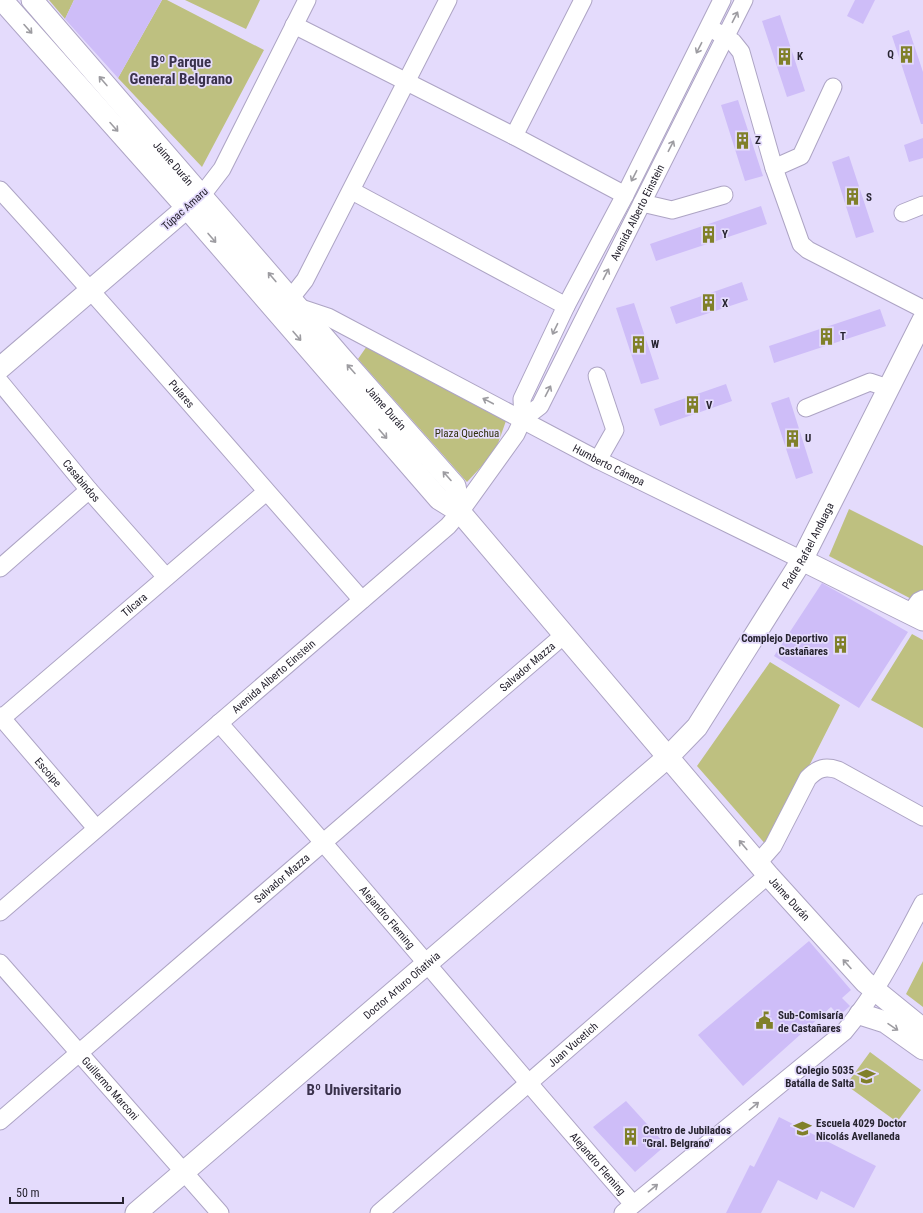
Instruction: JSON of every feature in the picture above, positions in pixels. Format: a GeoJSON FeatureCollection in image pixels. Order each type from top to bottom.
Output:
{"type":"FeatureCollection","features":[{"type":"Feature","properties":{"kind":"street","name":"Jaime Durán"},"geometry":{"type":"LineString","coordinates":[[2,0],[187,208],[439,499],[460,512],[763,869],[874,991],[923,1029]]}},
{"type":"Feature","properties":{"kind":"street","name":"Jaime Durán"},"geometry":{"type":"LineString","coordinates":[[32,0],[294,303],[455,486],[460,512]]}},
{"type":"Feature","properties":{"kind":"street","name":"Túpac Amaru"},"geometry":{"type":"LineString","coordinates":[[0,368],[202,195],[222,169],[307,0]]}},
{"type":"Feature","properties":{"kind":"street"},"geometry":{"type":"LineString","coordinates":[[294,303],[408,82],[448,0]]}},
{"type":"Feature","properties":{"kind":"street"},"geometry":{"type":"LineString","coordinates":[[514,136],[583,0]]}},
{"type":"Feature","properties":{"kind":"street","name":"Avenida Alberto Einstein"},"geometry":{"type":"LineString","coordinates":[[523,419],[522,399],[566,306],[625,195],[722,0]]}},
{"type":"Feature","properties":{"kind":"street","name":"Avenida Alberto Einstein"},"geometry":{"type":"LineString","coordinates":[[0,912],[448,526],[460,512],[510,444],[523,419],[540,406],[744,0]]}},
{"type":"Feature","properties":{"kind":"street"},"geometry":{"type":"LineString","coordinates":[[294,25],[514,136],[625,195]]}},
{"type":"Feature","properties":{"kind":"street"},"geometry":{"type":"LineString","coordinates":[[709,28],[725,37],[738,47],[741,52],[774,168],[801,244],[808,250],[923,309]]}},
{"type":"Feature","properties":{"kind":"street"},"geometry":{"type":"LineString","coordinates":[[774,168],[802,156],[833,87]]}},
{"type":"Feature","properties":{"kind":"street","name":"Pulares"},"geometry":{"type":"LineString","coordinates":[[0,190],[92,290],[266,492],[362,600]]}},
{"type":"Feature","properties":{"kind":"street"},"geometry":{"type":"LineString","coordinates":[[352,190],[566,306]]}},
{"type":"Feature","properties":{"kind":"street"},"geometry":{"type":"LineString","coordinates":[[642,202],[672,210],[724,195]]}},
{"type":"Feature","properties":{"kind":"street"},"geometry":{"type":"LineString","coordinates":[[903,213],[923,205]]}},
{"type":"Feature","properties":{"kind":"street","name":"Humberto Cánepa"},"geometry":{"type":"LineString","coordinates":[[294,303],[328,317],[598,460],[802,560],[919,611]]}},
{"type":"Feature","properties":{"kind":"street","name":"Padre Rafael Anduaga"},"geometry":{"type":"LineString","coordinates":[[668,757],[697,727],[802,560],[923,320]]}},
{"type":"Feature","properties":{"kind":"street"},"geometry":{"type":"LineString","coordinates":[[597,376],[615,430],[598,460]]}},
{"type":"Feature","properties":{"kind":"street","name":"Casabindos"},"geometry":{"type":"LineString","coordinates":[[0,382],[89,490],[166,577]]}},
{"type":"Feature","properties":{"kind":"street"},"geometry":{"type":"LineString","coordinates":[[806,408],[870,382],[888,388]]}},
{"type":"Feature","properties":{"kind":"street"},"geometry":{"type":"LineString","coordinates":[[0,568],[89,490]]}},
{"type":"Feature","properties":{"kind":"street","name":"Tilcara"},"geometry":{"type":"LineString","coordinates":[[1,717],[266,492]]}},
{"type":"Feature","properties":{"kind":"street","name":"Salvador Mazza"},"geometry":{"type":"LineString","coordinates":[[0,1121],[564,635]]}},
{"type":"Feature","properties":{"kind":"street","name":"Escoipe"},"geometry":{"type":"LineString","coordinates":[[1,717],[96,828]]}},
{"type":"Feature","properties":{"kind":"street","name":"Alejandro Fleming"},"geometry":{"type":"LineString","coordinates":[[219,723],[324,842],[426,962],[528,1084],[628,1208]]}},
{"type":"Feature","properties":{"kind":"street","name":"Doctor Arturo Oñativia"},"geometry":{"type":"LineString","coordinates":[[136,1213],[426,962],[668,757]]}},
{"type":"Feature","properties":{"kind":"street","name":"Juan Vucetich"},"geometry":{"type":"LineString","coordinates":[[379,1213],[528,1084],[763,869],[773,846],[808,778],[816,770],[823,767],[838,770],[923,817]]}},
{"type":"Feature","properties":{"kind":"street"},"geometry":{"type":"LineString","coordinates":[[628,1208],[844,1032],[860,1014],[923,903]]}},
{"type":"Feature","properties":{"kind":"street","name":"Guillermo Marconi"},"geometry":{"type":"LineString","coordinates":[[0,963],[80,1052],[220,1213]]}},
{"type":"Feature","properties":{"kind":"street"},"geometry":{"type":"LineString","coordinates":[[860,1014],[885,1022],[923,1048]]}},
{"type":"Feature","properties":{"kind":"green space"},"geometry":{"type":"Polygon","coordinates":[[[49,0],[74,0],[65,19],[49,0]]]}},
{"type":"Feature","properties":{"kind":"green space"},"geometry":{"type":"Polygon","coordinates":[[[162,0],[167,0],[264,50],[202,167],[118,78],[162,0]]]}},
{"type":"Feature","properties":{"kind":"green space"},"geometry":{"type":"Polygon","coordinates":[[[185,0],[260,0],[246,29],[185,0]]]}},
{"type":"Feature","properties":{"kind":"green space","name":"Plaza Quechua"},"geometry":{"type":"Polygon","coordinates":[[[367,346],[507,418],[495,452],[467,482],[358,359],[367,346]]]}},
{"type":"Feature","properties":{"kind":"green space"},"geometry":{"type":"Polygon","coordinates":[[[849,509],[923,546],[923,605],[829,556],[849,509]]]}},
{"type":"Feature","properties":{"kind":"green space"},"geometry":{"type":"Polygon","coordinates":[[[912,634],[923,640],[923,728],[871,700],[912,634]]]}},
{"type":"Feature","properties":{"kind":"green space"},"geometry":{"type":"Polygon","coordinates":[[[770,662],[840,705],[768,847],[697,766],[770,662]]]}},
{"type":"Feature","properties":{"kind":"green space"},"geometry":{"type":"Polygon","coordinates":[[[923,961],[923,1007],[906,994],[923,961]]]}},
{"type":"Feature","properties":{"kind":"green space"},"geometry":{"type":"Polygon","coordinates":[[[870,1052],[921,1090],[897,1122],[846,1085],[870,1052]]]}},
{"type":"Feature","properties":{"kind":"building"},"geometry":{"type":"Polygon","coordinates":[[[74,0],[162,0],[118,78],[65,19],[74,0]]]}},
{"type":"Feature","properties":{"kind":"building"},"geometry":{"type":"Polygon","coordinates":[[[855,0],[875,0],[863,24],[847,16],[855,0]]]}},
{"type":"Feature","properties":{"kind":"building","name":"K"},"geometry":{"type":"Polygon","coordinates":[[[780,15],[805,91],[787,97],[762,21],[780,15]]]}},
{"type":"Feature","properties":{"kind":"building","name":"Q"},"geometry":{"type":"Polygon","coordinates":[[[909,30],[923,72],[923,124],[921,124],[892,36],[909,30]]]}},
{"type":"Feature","properties":{"kind":"building","name":"Z"},"geometry":{"type":"Polygon","coordinates":[[[738,100],[763,176],[745,181],[721,105],[738,100]]]}},
{"type":"Feature","properties":{"kind":"building"},"geometry":{"type":"Polygon","coordinates":[[[923,138],[923,158],[909,162],[904,145],[923,138]]]}},
{"type":"Feature","properties":{"kind":"building","name":"S"},"geometry":{"type":"Polygon","coordinates":[[[849,156],[874,232],[856,238],[832,162],[849,156]]]}},
{"type":"Feature","properties":{"kind":"building","name":"Y"},"geometry":{"type":"Polygon","coordinates":[[[761,206],[767,224],[656,261],[650,244],[761,206]]]}},
{"type":"Feature","properties":{"kind":"building","name":"X"},"geometry":{"type":"Polygon","coordinates":[[[742,282],[748,300],[676,324],[670,307],[742,282]]]}},
{"type":"Feature","properties":{"kind":"building","name":"W"},"geometry":{"type":"Polygon","coordinates":[[[634,303],[659,379],[641,384],[616,308],[634,303]]]}},
{"type":"Feature","properties":{"kind":"building","name":"T"},"geometry":{"type":"Polygon","coordinates":[[[880,309],[886,326],[774,363],[769,346],[880,309]]]}},
{"type":"Feature","properties":{"kind":"building","name":"V"},"geometry":{"type":"Polygon","coordinates":[[[726,384],[732,401],[660,426],[654,409],[726,384]]]}},
{"type":"Feature","properties":{"kind":"building","name":"U"},"geometry":{"type":"Polygon","coordinates":[[[789,397],[813,473],[796,479],[771,403],[789,397]]]}},
{"type":"Feature","properties":{"kind":"building","name":"Complejo Deportivo Castañares"},"geometry":{"type":"Polygon","coordinates":[[[822,583],[908,632],[859,708],[774,656],[822,583]]]}},
{"type":"Feature","properties":{"kind":"building","name":"Sub-Comisaría de Castañares"},"geometry":{"type":"Polygon","coordinates":[[[809,941],[851,990],[842,998],[850,1006],[839,1016],[831,1007],[743,1086],[698,1035],[809,941]]]}},
{"type":"Feature","properties":{"kind":"building","name":"Centro de Jubilados \"Gral. Belgrano\""},"geometry":{"type":"Polygon","coordinates":[[[626,1101],[666,1145],[635,1172],[593,1127],[626,1101]]]}},
{"type":"Feature","properties":{"kind":"building"},"geometry":{"type":"Polygon","coordinates":[[[779,1117],[876,1166],[854,1208],[821,1191],[817,1200],[778,1180],[761,1213],[726,1213],[750,1165],[754,1167],[779,1117]]]}},
{"type":"Feature","properties":{"kind":"place","name":"Q"},"geometry":{"type":"Point","coordinates":[907,54]}},
{"type":"Feature","properties":{"kind":"place","name":"K"},"geometry":{"type":"Point","coordinates":[784,56]}},
{"type":"Feature","properties":{"kind":"place","name":"Z"},"geometry":{"type":"Point","coordinates":[742,140]}},
{"type":"Feature","properties":{"kind":"place","name":"S"},"geometry":{"type":"Point","coordinates":[853,197]}},
{"type":"Feature","properties":{"kind":"place","name":"Y"},"geometry":{"type":"Point","coordinates":[709,234]}},
{"type":"Feature","properties":{"kind":"place","name":"X"},"geometry":{"type":"Point","coordinates":[709,303]}},
{"type":"Feature","properties":{"kind":"place","name":"T"},"geometry":{"type":"Point","coordinates":[827,336]}},
{"type":"Feature","properties":{"kind":"place","name":"W"},"geometry":{"type":"Point","coordinates":[638,344]}},
{"type":"Feature","properties":{"kind":"place","name":"V"},"geometry":{"type":"Point","coordinates":[693,405]}},
{"type":"Feature","properties":{"kind":"place","name":"U"},"geometry":{"type":"Point","coordinates":[792,438]}},
{"type":"Feature","properties":{"kind":"place","name":"Complejo Deportivo Castañares"},"geometry":{"type":"Point","coordinates":[841,644]}},
{"type":"Feature","properties":{"kind":"place","name":"Sub-Comisaría de Castañares"},"geometry":{"type":"Point","coordinates":[765,1021]}},
{"type":"Feature","properties":{"kind":"place","name":"Colegio 5035 Batalla de Salta"},"geometry":{"type":"Point","coordinates":[867,1076]}},
{"type":"Feature","properties":{"kind":"place","name":"Escuela 4029 Doctor Nicolás Avellaneda"},"geometry":{"type":"Point","coordinates":[803,1129]}},
{"type":"Feature","properties":{"kind":"place","name":"Centro de Jubilados \"Gral. Belgrano\""},"geometry":{"type":"Point","coordinates":[630,1136]}},
{"type":"Feature","properties":{"kind":"district","name":"Bº Parque General Belgrano"},"geometry":{"type":"Point","coordinates":[181,70]}},
{"type":"Feature","properties":{"kind":"district","name":"Bº Universitario"},"geometry":{"type":"Point","coordinates":[354,1090]}}]}
